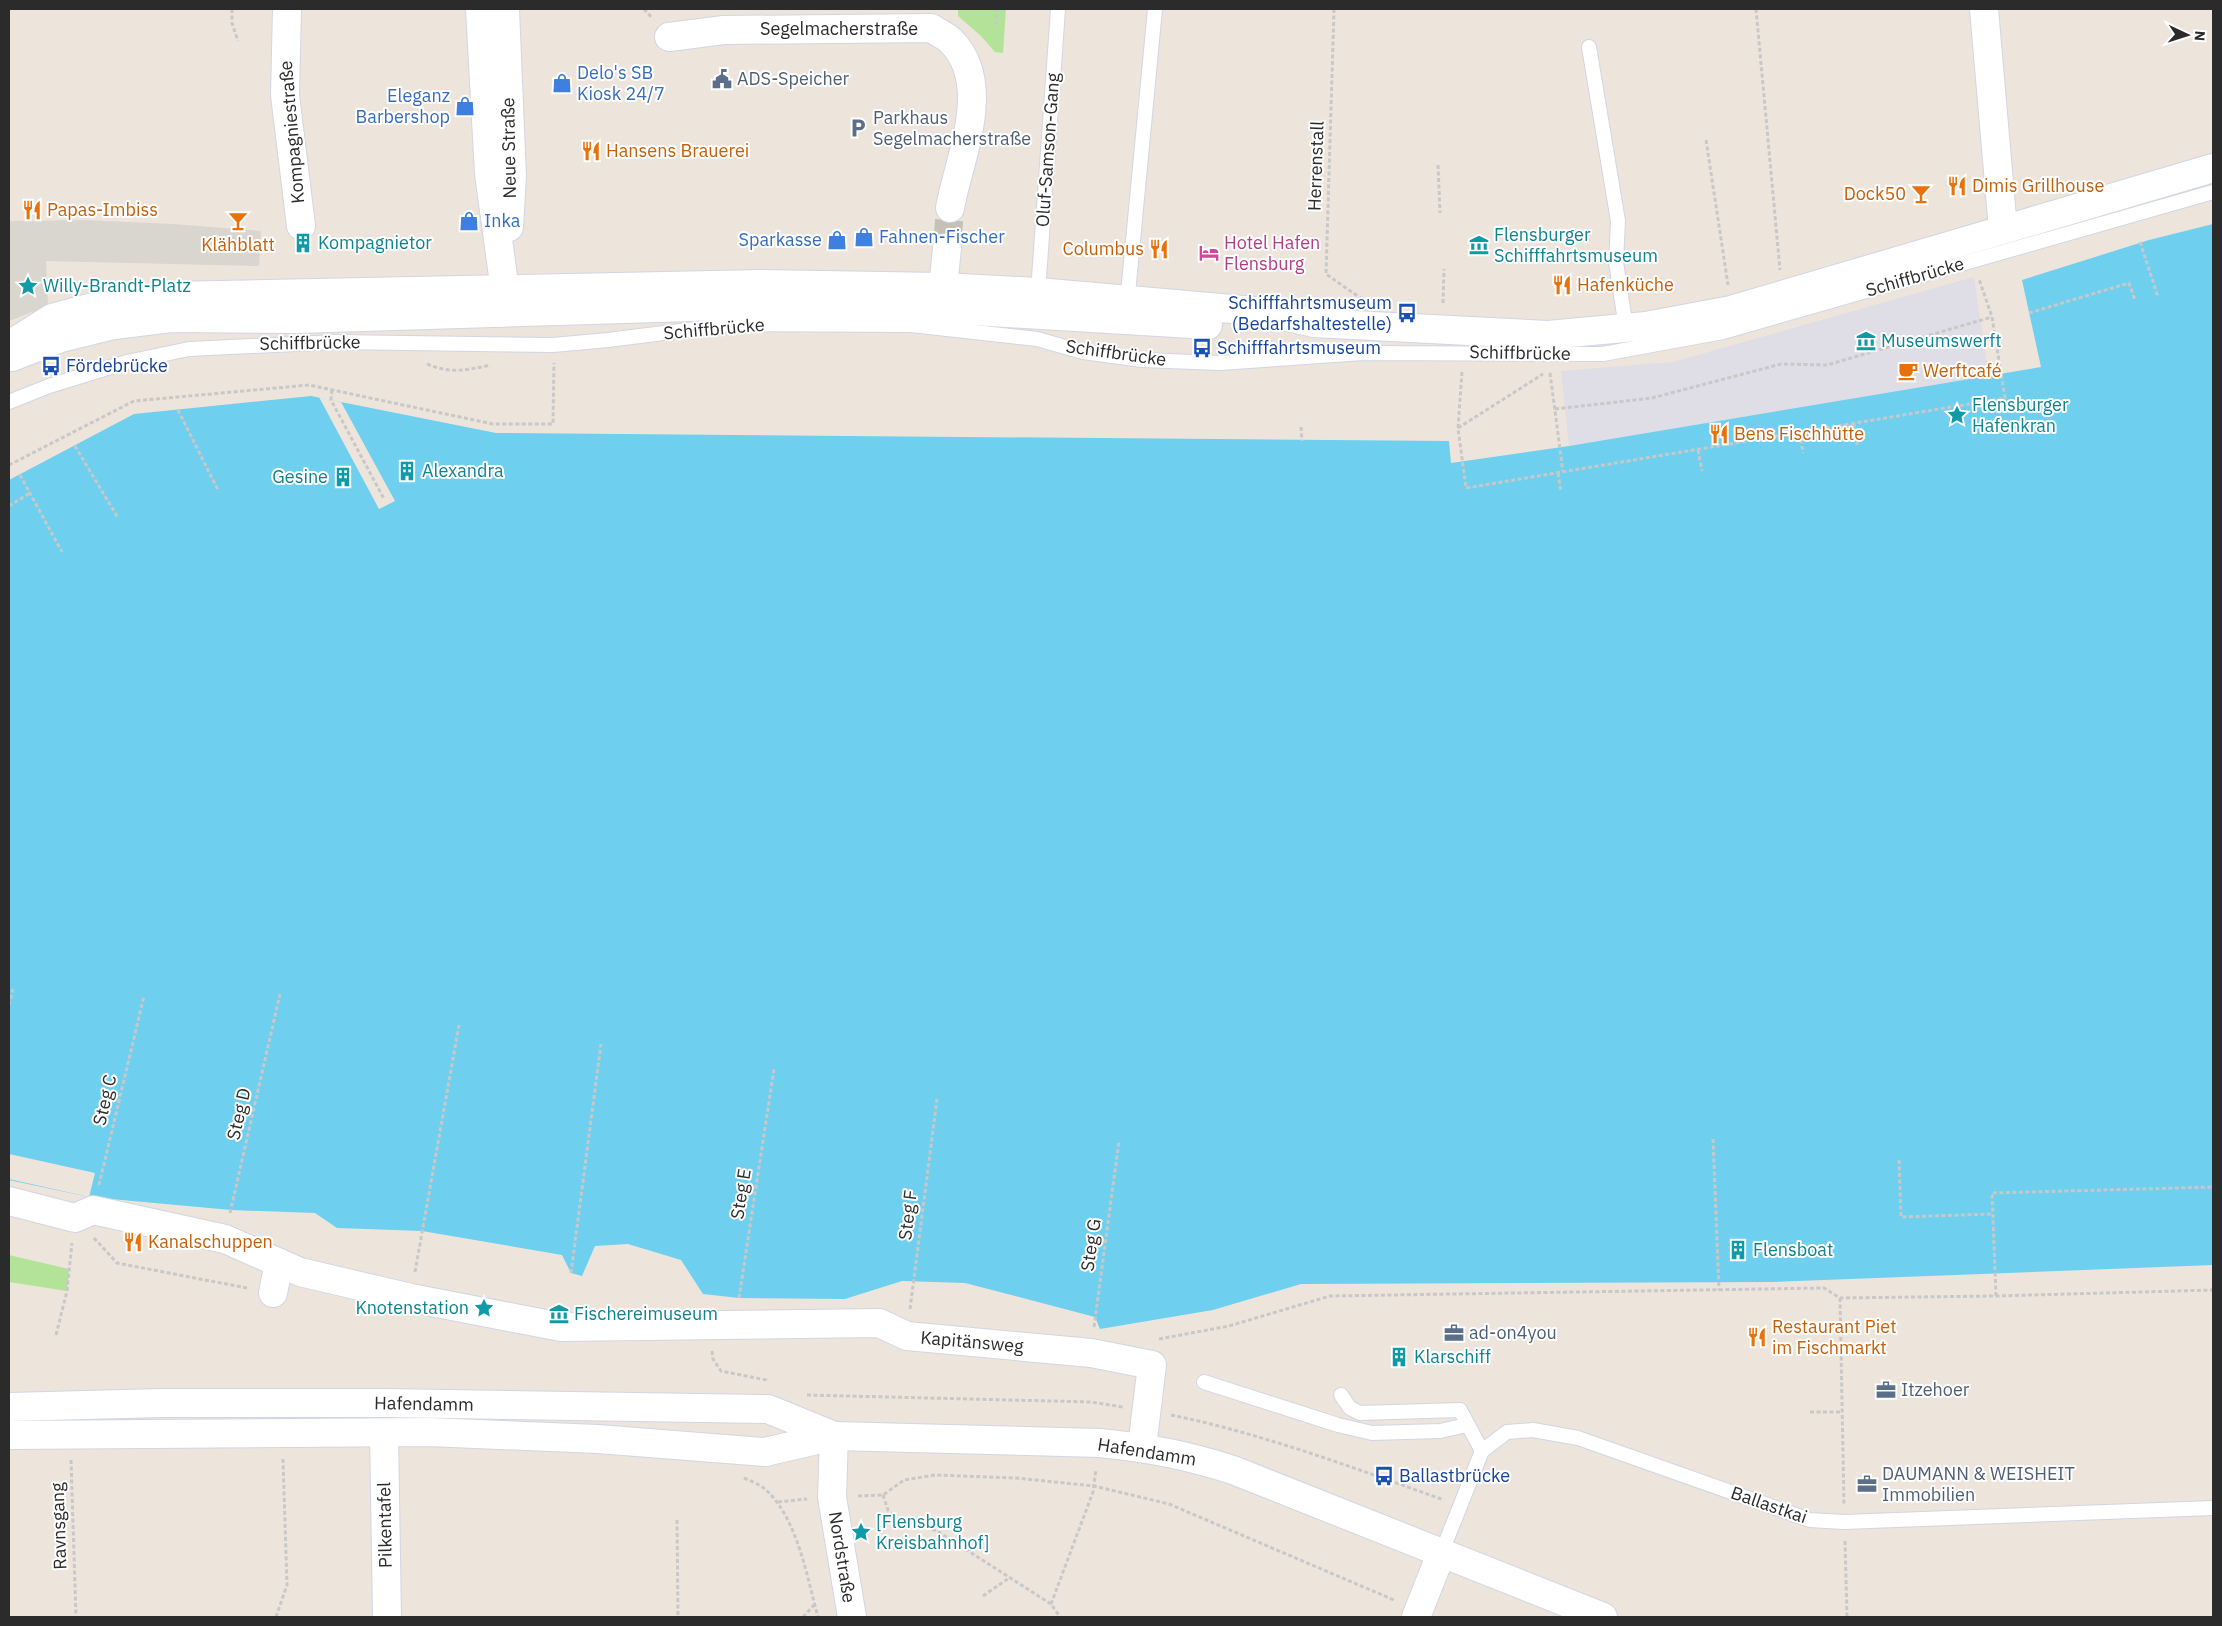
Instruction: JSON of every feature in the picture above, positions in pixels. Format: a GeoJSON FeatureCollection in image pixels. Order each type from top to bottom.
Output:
{"type":"FeatureCollection","features":[{"type":"Feature","properties":{"kind":"main road","name":"Kompagniestraße"},"geometry":{"type":"LineString","coordinates":[[287,9],[285,95],[301,226]]}},
{"type":"Feature","properties":{"kind":"main road","name":"Neue Straße"},"geometry":{"type":"LineString","coordinates":[[480,9],[489,174],[506,300]]}},
{"type":"Feature","properties":{"kind":"main road","name":"Neue Straße"},"geometry":{"type":"LineString","coordinates":[[504,9],[512,176],[506,300]]}},
{"type":"Feature","properties":{"kind":"main road"},"geometry":{"type":"LineString","coordinates":[[1984,9],[2003,229]]}},
{"type":"Feature","properties":{"kind":"main road","name":"Segelmacherstraße"},"geometry":{"type":"LineString","coordinates":[[669,37],[724,30],[931,28],[951,41],[966,65],[972,86],[970,121],[950,208]]}},
{"type":"Feature","properties":{"kind":"main road","name":"Schiffbrücke"},"geometry":{"type":"LineString","coordinates":[[9,345],[52,318],[111,302],[172,296],[300,295],[768,306],[1266,312],[1314,322],[1548,335],[1646,326],[1731,310],[2213,168]]}},
{"type":"Feature","properties":{"kind":"main road"},"geometry":{"type":"LineString","coordinates":[[943,287],[947,248]]}},
{"type":"Feature","properties":{"kind":"main road","name":"Schiffbrücke"},"geometry":{"type":"LineString","coordinates":[[9,358],[61,338],[114,325],[171,318],[298,319],[506,300],[760,284],[943,287],[1038,292],[1126,310]]}},
{"type":"Feature","properties":{"kind":"main road","name":"Kapitänsweg"},"geometry":{"type":"LineString","coordinates":[[9,1201],[224,1239],[300,1272],[561,1333],[879,1323],[907,1336],[1091,1353],[1152,1365],[1142,1447]]}},
{"type":"Feature","properties":{"kind":"main road"},"geometry":{"type":"LineString","coordinates":[[273,1293],[278,1263]]}},
{"type":"Feature","properties":{"kind":"main road","name":"Hafendamm"},"geometry":{"type":"LineString","coordinates":[[9,1407],[161,1403],[384,1403],[768,1409],[834,1436]]}},
{"type":"Feature","properties":{"kind":"main road","name":"Hafendamm"},"geometry":{"type":"LineString","coordinates":[[9,1435],[428,1432],[598,1439],[765,1452],[834,1436],[1100,1443],[1142,1447],[1188,1455],[1232,1470],[1441,1554]]}},
{"type":"Feature","properties":{"kind":"main road","name":"Pilkentafel"},"geometry":{"type":"LineString","coordinates":[[384,1433],[387,1617]]}},
{"type":"Feature","properties":{"kind":"main road","name":"Nordstraße"},"geometry":{"type":"LineString","coordinates":[[834,1436],[832,1497],[852,1617]]}},
{"type":"Feature","properties":{"kind":"main road"},"geometry":{"type":"LineString","coordinates":[[1417,1614],[1441,1554],[1603,1617]]}},
{"type":"Feature","properties":{"kind":"lane","name":"Oluf-Samson-Gang"},"geometry":{"type":"LineString","coordinates":[[1038,292],[1058,9]]}},
{"type":"Feature","properties":{"kind":"lane"},"geometry":{"type":"LineString","coordinates":[[1126,310],[1155,9]]}},
{"type":"Feature","properties":{"kind":"lane"},"geometry":{"type":"LineString","coordinates":[[1590,47],[1618,221],[1616,262],[1626,328]]}},
{"type":"Feature","properties":{"kind":"lane","name":"Schiffbrücke"},"geometry":{"type":"LineString","coordinates":[[9,402],[48,386],[127,362],[189,350],[336,342],[553,345],[735,324],[912,325],[1037,339],[1083,352],[1142,360],[1220,363],[1363,353],[1603,354],[1723,332],[2213,192]]}},
{"type":"Feature","properties":{"kind":"lane"},"geometry":{"type":"LineString","coordinates":[[1204,1382],[1372,1433],[1440,1431],[1467,1425]]}},
{"type":"Feature","properties":{"kind":"lane"},"geometry":{"type":"LineString","coordinates":[[1341,1395],[1350,1408],[1360,1412],[1460,1410],[1482,1451],[1441,1554]]}},
{"type":"Feature","properties":{"kind":"lane","name":"Ballastkai"},"geometry":{"type":"LineString","coordinates":[[1482,1451],[1507,1432],[1533,1430],[1578,1438],[1810,1520],[1844,1522],[2213,1508]]}},
{"type":"Feature","properties":{"kind":"path"},"geometry":{"type":"LineString","coordinates":[[232,9],[232,24],[238,41]]}},
{"type":"Feature","properties":{"kind":"path"},"geometry":{"type":"LineString","coordinates":[[996,25],[997,9]]}},
{"type":"Feature","properties":{"kind":"path","name":"Herrenstall"},"geometry":{"type":"LineString","coordinates":[[1334,9],[1326,274],[1366,304]]}},
{"type":"Feature","properties":{"kind":"path"},"geometry":{"type":"LineString","coordinates":[[1756,9],[1782,295]]}},
{"type":"Feature","properties":{"kind":"path"},"geometry":{"type":"LineString","coordinates":[[1706,140],[1728,286]]}},
{"type":"Feature","properties":{"kind":"path"},"geometry":{"type":"LineString","coordinates":[[1438,165],[1440,213]]}},
{"type":"Feature","properties":{"kind":"path"},"geometry":{"type":"LineString","coordinates":[[2140,242],[2158,297]]}},
{"type":"Feature","properties":{"kind":"path"},"geometry":{"type":"LineString","coordinates":[[1443,329],[1444,269]]}},
{"type":"Feature","properties":{"kind":"path"},"geometry":{"type":"LineString","coordinates":[[1462,370],[1458,428],[1466,488],[2005,398],[1992,317],[1977,272]]}},
{"type":"Feature","properties":{"kind":"path"},"geometry":{"type":"LineString","coordinates":[[2029,313],[2129,282],[2135,300]]}},
{"type":"Feature","properties":{"kind":"path"},"geometry":{"type":"LineString","coordinates":[[1555,409],[1652,398],[1781,364],[1827,365],[1992,317]]}},
{"type":"Feature","properties":{"kind":"path"},"geometry":{"type":"LineString","coordinates":[[546,360],[554,360]]}},
{"type":"Feature","properties":{"kind":"path"},"geometry":{"type":"LineString","coordinates":[[420,361],[443,371],[469,370],[498,364]]}},
{"type":"Feature","properties":{"kind":"path"},"geometry":{"type":"LineString","coordinates":[[1458,428],[1550,370],[1564,472]]}},
{"type":"Feature","properties":{"kind":"path"},"geometry":{"type":"LineString","coordinates":[[9,465],[134,401],[309,385],[493,424],[553,424]]}},
{"type":"Feature","properties":{"kind":"path"},"geometry":{"type":"LineString","coordinates":[[332,390],[331,400],[384,500]]}},
{"type":"Feature","properties":{"kind":"path"},"geometry":{"type":"LineString","coordinates":[[178,410],[218,490]]}},
{"type":"Feature","properties":{"kind":"path"},"geometry":{"type":"LineString","coordinates":[[1854,424],[1857,445]]}},
{"type":"Feature","properties":{"kind":"path"},"geometry":{"type":"LineString","coordinates":[[1301,427],[1302,441]]}},
{"type":"Feature","properties":{"kind":"path"},"geometry":{"type":"LineString","coordinates":[[1800,432],[1803,453]]}},
{"type":"Feature","properties":{"kind":"path"},"geometry":{"type":"LineString","coordinates":[[74,446],[118,518]]}},
{"type":"Feature","properties":{"kind":"path"},"geometry":{"type":"LineString","coordinates":[[1698,450],[1702,472]]}},
{"type":"Feature","properties":{"kind":"path"},"geometry":{"type":"LineString","coordinates":[[1558,473],[1561,492]]}},
{"type":"Feature","properties":{"kind":"path"},"geometry":{"type":"LineString","coordinates":[[20,475],[62,552]]}},
{"type":"Feature","properties":{"kind":"path"},"geometry":{"type":"LineString","coordinates":[[9,506],[30,493]]}},
{"type":"Feature","properties":{"kind":"path"},"geometry":{"type":"LineString","coordinates":[[9,1005],[13,988]]}},
{"type":"Feature","properties":{"kind":"path","name":"Steg D"},"geometry":{"type":"LineString","coordinates":[[224,1239],[280,994]]}},
{"type":"Feature","properties":{"kind":"path","name":"Steg C"},"geometry":{"type":"LineString","coordinates":[[56,1335],[84,1214],[144,996]]}},
{"type":"Feature","properties":{"kind":"path"},"geometry":{"type":"LineString","coordinates":[[412,1298],[459,1025]]}},
{"type":"Feature","properties":{"kind":"path"},"geometry":{"type":"LineString","coordinates":[[571,1273],[601,1044]]}},
{"type":"Feature","properties":{"kind":"path","name":"Steg E"},"geometry":{"type":"LineString","coordinates":[[719,1329],[774,1069]]}},
{"type":"Feature","properties":{"kind":"path","name":"Steg F"},"geometry":{"type":"LineString","coordinates":[[907,1336],[937,1099]]}},
{"type":"Feature","properties":{"kind":"path"},"geometry":{"type":"LineString","coordinates":[[1713,1139],[1719,1290]]}},
{"type":"Feature","properties":{"kind":"path","name":"Steg G"},"geometry":{"type":"LineString","coordinates":[[1091,1353],[1119,1142]]}},
{"type":"Feature","properties":{"kind":"path"},"geometry":{"type":"LineString","coordinates":[[1899,1160],[1901,1217],[1993,1214]]}},
{"type":"Feature","properties":{"kind":"path"},"geometry":{"type":"LineString","coordinates":[[1996,1296],[1992,1193],[2213,1187]]}},
{"type":"Feature","properties":{"kind":"path"},"geometry":{"type":"LineString","coordinates":[[1717,1243],[1722,1243]]}},
{"type":"Feature","properties":{"kind":"path"},"geometry":{"type":"LineString","coordinates":[[1155,1340],[1229,1326],[1330,1296],[1824,1288],[1840,1298],[2213,1290]]}},
{"type":"Feature","properties":{"kind":"path"},"geometry":{"type":"LineString","coordinates":[[1840,1298],[1847,1617]]}},
{"type":"Feature","properties":{"kind":"path"},"geometry":{"type":"LineString","coordinates":[[805,1395],[1091,1402],[1146,1410],[1211,1423],[1277,1443],[1460,1506]]}},
{"type":"Feature","properties":{"kind":"path"},"geometry":{"type":"LineString","coordinates":[[1810,1412],[1842,1412]]}},
{"type":"Feature","properties":{"kind":"path","name":"Ravnsgang"},"geometry":{"type":"LineString","coordinates":[[69,1434],[76,1617]]}},
{"type":"Feature","properties":{"kind":"path"},"geometry":{"type":"LineString","coordinates":[[276,1617],[287,1585],[283,1434]]}},
{"type":"Feature","properties":{"kind":"path"},"geometry":{"type":"LineString","coordinates":[[1051,1604],[1094,1486],[1100,1443]]}},
{"type":"Feature","properties":{"kind":"path"},"geometry":{"type":"LineString","coordinates":[[1060,1617],[1051,1604],[937,1531],[897,1519],[888,1510],[883,1495],[904,1480],[935,1475],[1016,1478],[1094,1486],[1169,1504],[1417,1614]]}},
{"type":"Feature","properties":{"kind":"path"},"geometry":{"type":"LineString","coordinates":[[764,1488],[778,1502],[789,1524],[800,1551],[818,1617]]}},
{"type":"Feature","properties":{"kind":"path"},"geometry":{"type":"LineString","coordinates":[[677,1520],[678,1617]]}},
{"type":"Feature","properties":{"kind":"path"},"geometry":{"type":"LineString","coordinates":[[983,1596],[1010,1578]]}},
{"type":"Feature","properties":{"kind":"path"},"geometry":{"type":"LineString","coordinates":[[803,1617],[815,1604]]}},
{"type":"Feature","properties":{"kind":"shaded area","name":"Willy-Brandt-Platz"},"geometry":{"type":"Polygon","coordinates":[[[85,220],[261,231],[259,266],[46,261],[48,306],[9,321],[9,221],[85,220]]]}},
{"type":"Feature","properties":{"kind":"shaded area","name":"Museumswerft"},"geometry":{"type":"Polygon","coordinates":[[[1974,277],[1989,377],[1569,446],[1561,371],[1673,362],[1974,277]]]}},
{"type":"Feature","properties":{"kind":"green space"},"geometry":{"type":"Polygon","coordinates":[[[958,9],[1006,9],[1003,53],[995,52],[981,36],[958,16],[958,9]]]}},
{"type":"Feature","properties":{"kind":"green space"},"geometry":{"type":"Polygon","coordinates":[[[9,1255],[69,1269],[67,1291],[9,1282],[9,1255]]]}},
{"type":"Feature","properties":{"kind":"water"},"geometry":{"type":"Polygon","coordinates":[[[2213,224],[2213,1265],[1771,1282],[1301,1284],[1213,1310],[1100,1329],[1095,1317],[965,1283],[902,1281],[845,1299],[739,1298],[703,1294],[681,1260],[628,1244],[595,1246],[582,1276],[571,1273],[562,1255],[422,1231],[337,1228],[315,1213],[231,1210],[89,1197],[9,1180],[9,480],[134,414],[311,396],[496,433],[1449,441],[1451,463],[1569,446],[2041,367],[2022,280],[2149,240],[2213,224]]]}},
{"type":"Feature","properties":{"kind":"pier"},"geometry":{"type":"Polygon","coordinates":[[[319,397],[341,402],[395,501],[379,509],[319,397]]]}},
{"type":"Feature","properties":{"kind":"pier"},"geometry":{"type":"Polygon","coordinates":[[[9,1154],[95,1173],[89,1197],[9,1179],[9,1154]]]}},
{"type":"Feature","properties":{"kind":"tunnel"},"geometry":{"type":"LineString","coordinates":[[947,248],[950,208]]}},
{"type":"Feature","properties":{"kind":"place","name":"ADS-Speicher"},"geometry":{"type":"Point","coordinates":[722,79]}},
{"type":"Feature","properties":{"kind":"place","name":"Delo's SB Kiosk 24/7"},"geometry":{"type":"Point","coordinates":[562,83]}},
{"type":"Feature","properties":{"kind":"place","name":"Eleganz Barbershop"},"geometry":{"type":"Point","coordinates":[465,106]}},
{"type":"Feature","properties":{"kind":"place","name":"Parkhaus Segelmacherstraße"},"geometry":{"type":"Point","coordinates":[858,128]}},
{"type":"Feature","properties":{"kind":"place","name":"Hansens Brauerei"},"geometry":{"type":"Point","coordinates":[591,151]}},
{"type":"Feature","properties":{"kind":"place","name":"Dimis Grillhouse"},"geometry":{"type":"Point","coordinates":[1957,186]}},
{"type":"Feature","properties":{"kind":"place","name":"Dock50"},"geometry":{"type":"Point","coordinates":[1921,194]}},
{"type":"Feature","properties":{"kind":"place","name":"Papas-Imbiss"},"geometry":{"type":"Point","coordinates":[32,210]}},
{"type":"Feature","properties":{"kind":"place","name":"Klähblatt"},"geometry":{"type":"Point","coordinates":[238,221]}},
{"type":"Feature","properties":{"kind":"place","name":"Inka"},"geometry":{"type":"Point","coordinates":[469,221]}},
{"type":"Feature","properties":{"kind":"place","name":"Fahnen-Fischer"},"geometry":{"type":"Point","coordinates":[864,237]}},
{"type":"Feature","properties":{"kind":"place","name":"Sparkasse"},"geometry":{"type":"Point","coordinates":[837,240]}},
{"type":"Feature","properties":{"kind":"place","name":"Kompagnietor"},"geometry":{"type":"Point","coordinates":[303,243]}},
{"type":"Feature","properties":{"kind":"place","name":"Flensburger Schifffahrtsmuseum"},"geometry":{"type":"Point","coordinates":[1479,245]}},
{"type":"Feature","properties":{"kind":"place","name":"Columbus"},"geometry":{"type":"Point","coordinates":[1159,249]}},
{"type":"Feature","properties":{"kind":"place","name":"Hotel Hafen Flensburg"},"geometry":{"type":"Point","coordinates":[1209,253]}},
{"type":"Feature","properties":{"kind":"place","name":"Hafenküche"},"geometry":{"type":"Point","coordinates":[1562,285]}},
{"type":"Feature","properties":{"kind":"place","name":"Willy-Brandt-Platz"},"geometry":{"type":"Point","coordinates":[28,286]}},
{"type":"Feature","properties":{"kind":"place","name":"Schifffahrtsmuseum (Bedarfshaltestelle)"},"geometry":{"type":"Point","coordinates":[1407,313]}},
{"type":"Feature","properties":{"kind":"place","name":"Museumswerft"},"geometry":{"type":"Point","coordinates":[1866,341]}},
{"type":"Feature","properties":{"kind":"place","name":"Schifffahrtsmuseum"},"geometry":{"type":"Point","coordinates":[1202,348]}},
{"type":"Feature","properties":{"kind":"place","name":"Fördebrücke"},"geometry":{"type":"Point","coordinates":[51,366]}},
{"type":"Feature","properties":{"kind":"place","name":"Werftcafé"},"geometry":{"type":"Point","coordinates":[1908,371]}},
{"type":"Feature","properties":{"kind":"place","name":"Flensburger Hafenkran"},"geometry":{"type":"Point","coordinates":[1957,415]}},
{"type":"Feature","properties":{"kind":"place","name":"Bens Fischhütte"},"geometry":{"type":"Point","coordinates":[1719,434]}},
{"type":"Feature","properties":{"kind":"place","name":"Alexandra"},"geometry":{"type":"Point","coordinates":[407,471]}},
{"type":"Feature","properties":{"kind":"place","name":"Gesine"},"geometry":{"type":"Point","coordinates":[343,477]}},
{"type":"Feature","properties":{"kind":"place","name":"Kanalschuppen"},"geometry":{"type":"Point","coordinates":[133,1242]}},
{"type":"Feature","properties":{"kind":"place","name":"Flensboat"},"geometry":{"type":"Point","coordinates":[1738,1250]}},
{"type":"Feature","properties":{"kind":"place","name":"Knotenstation"},"geometry":{"type":"Point","coordinates":[484,1308]}},
{"type":"Feature","properties":{"kind":"place","name":"Fischereimuseum"},"geometry":{"type":"Point","coordinates":[559,1314]}},
{"type":"Feature","properties":{"kind":"place","name":"ad-on4you"},"geometry":{"type":"Point","coordinates":[1454,1333]}},
{"type":"Feature","properties":{"kind":"place","name":"Restaurant Piet im Fischmarkt"},"geometry":{"type":"Point","coordinates":[1757,1337]}},
{"type":"Feature","properties":{"kind":"place","name":"Klarschiff"},"geometry":{"type":"Point","coordinates":[1399,1357]}},
{"type":"Feature","properties":{"kind":"place","name":"Itzehoer"},"geometry":{"type":"Point","coordinates":[1886,1390]}},
{"type":"Feature","properties":{"kind":"place","name":"Ballastbrücke"},"geometry":{"type":"Point","coordinates":[1384,1476]}},
{"type":"Feature","properties":{"kind":"place","name":"DAUMANN & WEISHEIT Immobilien"},"geometry":{"type":"Point","coordinates":[1867,1484]}},
{"type":"Feature","properties":{"kind":"place","name":"[Flensburg Kreisbahnhof]"},"geometry":{"type":"Point","coordinates":[861,1532]}}]}
